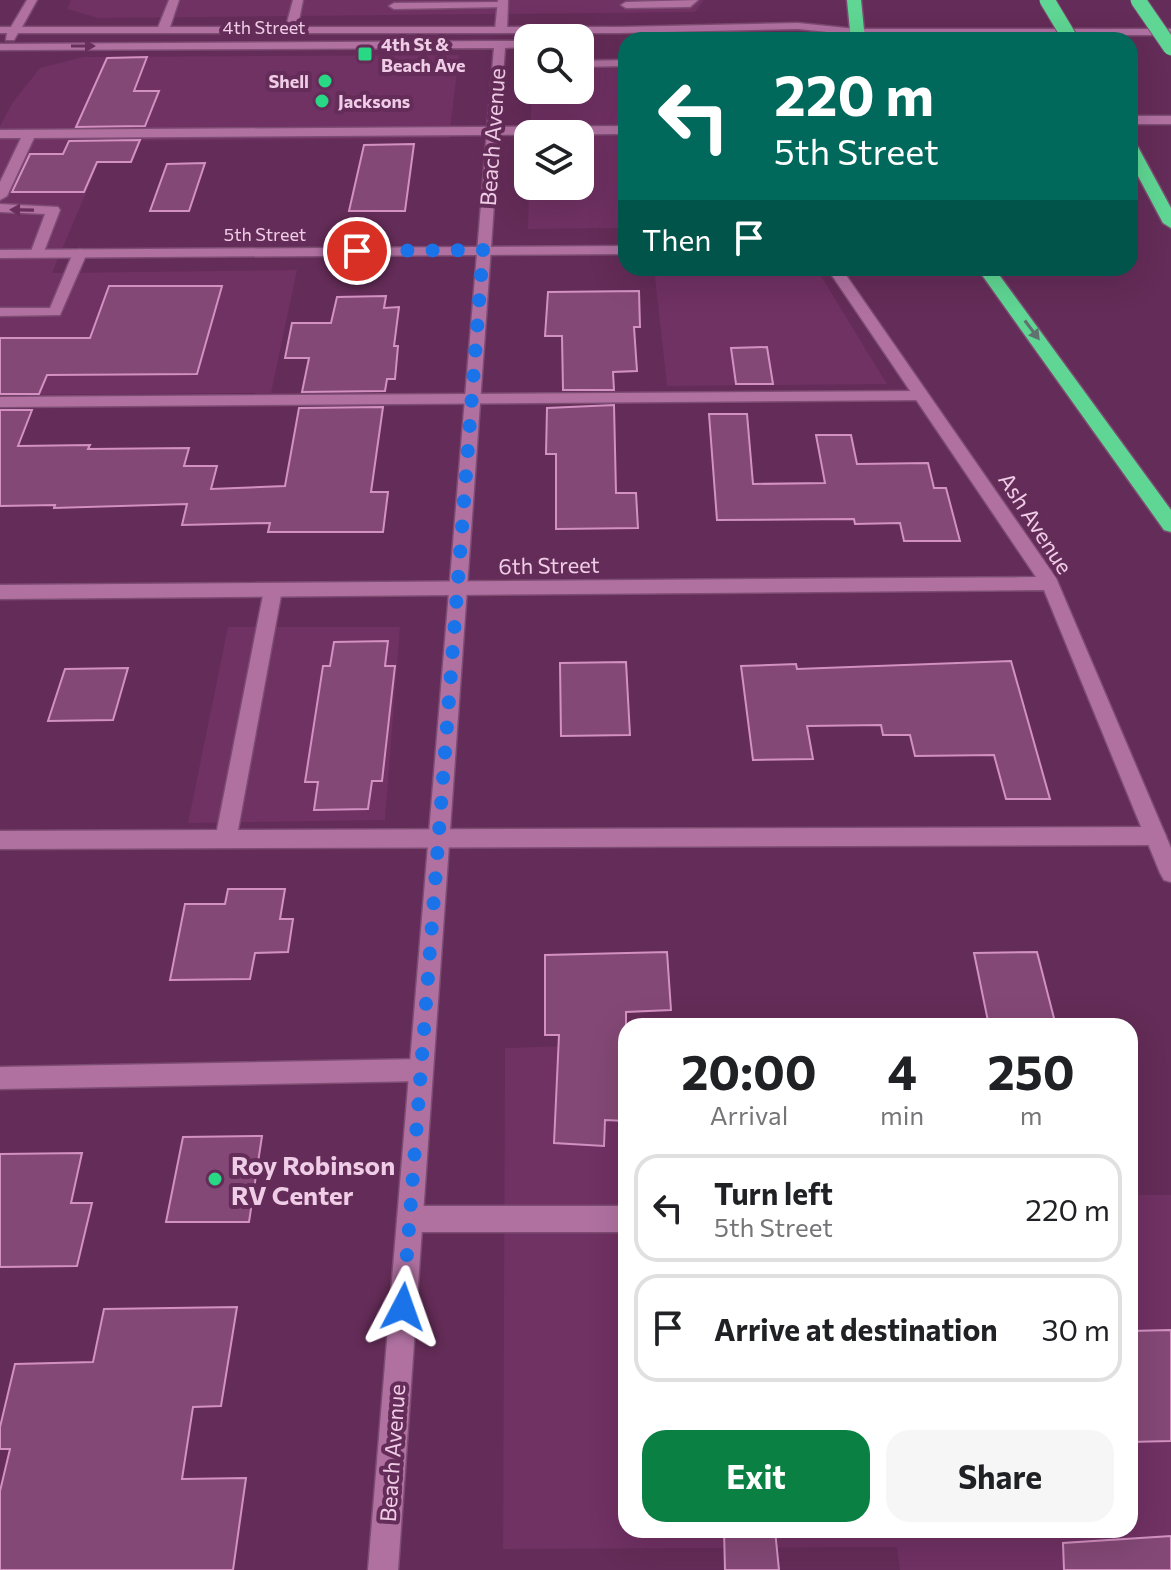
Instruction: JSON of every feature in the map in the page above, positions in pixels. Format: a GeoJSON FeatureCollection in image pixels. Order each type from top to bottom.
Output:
{"type":"FeatureCollection","features":[{"type":"Feature","properties":{"kind":"highway"},"geometry":{"type":"LineString","coordinates":[[854,0],[857,32]]}},
{"type":"Feature","properties":{"kind":"highway"},"geometry":{"type":"LineString","coordinates":[[1047,0],[1066,32]]}},
{"type":"Feature","properties":{"kind":"highway"},"geometry":{"type":"LineString","coordinates":[[1138,0],[1171,48]]}},
{"type":"Feature","properties":{"kind":"highway"},"geometry":{"type":"LineString","coordinates":[[1138,162],[1171,223]]}},
{"type":"Feature","properties":{"kind":"highway"},"geometry":{"type":"LineString","coordinates":[[991,276],[1171,525]]}},
{"type":"Feature","properties":{"kind":"street"},"geometry":{"type":"LineString","coordinates":[[2,50],[32,0]]}},
{"type":"Feature","properties":{"kind":"street"},"geometry":{"type":"LineString","coordinates":[[163,30],[174,0]]}},
{"type":"Feature","properties":{"kind":"street"},"geometry":{"type":"LineString","coordinates":[[291,30],[298,0]]}},
{"type":"Feature","properties":{"kind":"street"},"geometry":{"type":"LineString","coordinates":[[628,29],[626,3],[690,4],[693,0]]}},
{"type":"Feature","properties":{"kind":"street"},"geometry":{"type":"LineString","coordinates":[[390,29],[394,3],[502,2],[501,30]]}},
{"type":"Feature","properties":{"kind":"street","name":"4th Street"},"geometry":{"type":"LineString","coordinates":[[0,30],[501,30],[798,26],[833,32]]}},
{"type":"Feature","properties":{"kind":"street","name":"4th Street"},"geometry":{"type":"LineString","coordinates":[[1138,32],[1171,32]]}},
{"type":"Feature","properties":{"kind":"street"},"geometry":{"type":"LineString","coordinates":[[594,43],[618,43]]}},
{"type":"Feature","properties":{"kind":"street","name":"Beach Avenue"},"geometry":{"type":"LineString","coordinates":[[383,1570],[500,44]]}},
{"type":"Feature","properties":{"kind":"street","name":"4th Street"},"geometry":{"type":"LineString","coordinates":[[2,50],[514,44]]}},
{"type":"Feature","properties":{"kind":"street"},"geometry":{"type":"LineString","coordinates":[[594,64],[618,63]]}},
{"type":"Feature","properties":{"kind":"street"},"geometry":{"type":"LineString","coordinates":[[1138,120],[1171,120]]}},
{"type":"Feature","properties":{"kind":"street"},"geometry":{"type":"LineString","coordinates":[[0,134],[618,130]]}},
{"type":"Feature","properties":{"kind":"street"},"geometry":{"type":"LineString","coordinates":[[0,196],[29,134]]}},
{"type":"Feature","properties":{"kind":"street"},"geometry":{"type":"LineString","coordinates":[[0,208],[53,210],[37,254]]}},
{"type":"Feature","properties":{"kind":"street","name":"5th Street"},"geometry":{"type":"LineString","coordinates":[[0,254],[618,250]]}},
{"type":"Feature","properties":{"kind":"street"},"geometry":{"type":"LineString","coordinates":[[0,312],[55,312],[80,253]]}},
{"type":"Feature","properties":{"kind":"street","name":"Ash Avenue"},"geometry":{"type":"LineString","coordinates":[[839,276],[1050,583],[1171,873]]}},
{"type":"Feature","properties":{"kind":"street"},"geometry":{"type":"LineString","coordinates":[[0,402],[921,396]]}},
{"type":"Feature","properties":{"kind":"street","name":"6th Street"},"geometry":{"type":"LineString","coordinates":[[0,592],[1050,583]]}},
{"type":"Feature","properties":{"kind":"street"},"geometry":{"type":"LineString","coordinates":[[226,839],[273,590]]}},
{"type":"Feature","properties":{"kind":"street"},"geometry":{"type":"LineString","coordinates":[[0,840],[1156,836]]}},
{"type":"Feature","properties":{"kind":"street"},"geometry":{"type":"LineString","coordinates":[[0,1078],[421,1070]]}},
{"type":"Feature","properties":{"kind":"street"},"geometry":{"type":"LineString","coordinates":[[410,1219],[618,1219]]}},
{"type":"Feature","properties":{"kind":"shaded area"},"geometry":{"type":"Polygon","coordinates":[[[71,0],[704,0],[695,12],[98,18],[67,9],[71,0]]]}},
{"type":"Feature","properties":{"kind":"shaded area"},"geometry":{"type":"Polygon","coordinates":[[[459,55],[449,138],[108,141],[52,273],[297,270],[271,393],[0,395],[0,126],[13,102],[40,68],[83,57],[459,55]]]}},
{"type":"Feature","properties":{"kind":"shaded area"},"geometry":{"type":"Polygon","coordinates":[[[594,58],[618,58],[618,228],[528,229],[529,200],[594,200],[594,120],[531,120],[531,104],[594,104],[594,58]]]}},
{"type":"Feature","properties":{"kind":"shaded area"},"geometry":{"type":"Polygon","coordinates":[[[655,276],[821,276],[887,384],[667,386],[655,276]]]}},
{"type":"Feature","properties":{"kind":"shaded area"},"geometry":{"type":"Polygon","coordinates":[[[228,627],[400,627],[385,820],[188,823],[228,627]]]}},
{"type":"Feature","properties":{"kind":"shaded area"},"geometry":{"type":"Polygon","coordinates":[[[618,1044],[618,1538],[1138,1538],[1138,1195],[1171,1195],[1171,1570],[900,1570],[897,1547],[503,1549],[505,1048],[618,1044]]]}},
{"type":"Feature","properties":{"kind":"building"},"geometry":{"type":"Polygon","coordinates":[[[147,57],[134,91],[159,91],[145,126],[76,127],[107,58],[147,57]]]}},
{"type":"Feature","properties":{"kind":"building"},"geometry":{"type":"Polygon","coordinates":[[[140,140],[131,162],[97,162],[84,192],[12,192],[30,154],[63,154],[69,141],[140,140]]]}},
{"type":"Feature","properties":{"kind":"building"},"geometry":{"type":"Polygon","coordinates":[[[414,144],[405,211],[349,211],[364,145],[414,144]]]}},
{"type":"Feature","properties":{"kind":"building"},"geometry":{"type":"Polygon","coordinates":[[[205,163],[189,211],[150,211],[167,164],[205,163]]]}},
{"type":"Feature","properties":{"kind":"building"},"geometry":{"type":"Polygon","coordinates":[[[109,286],[222,286],[197,374],[47,375],[39,394],[0,394],[0,338],[90,338],[109,286]]]}},
{"type":"Feature","properties":{"kind":"building"},"geometry":{"type":"Polygon","coordinates":[[[639,291],[640,327],[634,327],[637,371],[613,372],[614,390],[563,390],[562,336],[545,336],[548,292],[639,291]]]}},
{"type":"Feature","properties":{"kind":"building"},"geometry":{"type":"Polygon","coordinates":[[[386,296],[384,308],[399,307],[394,346],[398,346],[395,379],[387,379],[385,391],[302,392],[309,358],[285,358],[292,323],[331,323],[337,297],[386,296]]]}},
{"type":"Feature","properties":{"kind":"building"},"geometry":{"type":"Polygon","coordinates":[[[767,347],[773,384],[736,384],[731,348],[767,347]]]}},
{"type":"Feature","properties":{"kind":"building"},"geometry":{"type":"Polygon","coordinates":[[[614,405],[616,493],[636,493],[638,528],[556,529],[556,454],[546,454],[547,408],[614,405]]]}},
{"type":"Feature","properties":{"kind":"building"},"geometry":{"type":"Polygon","coordinates":[[[383,407],[371,492],[388,492],[383,532],[268,532],[270,523],[182,525],[187,504],[54,508],[55,505],[0,506],[0,410],[32,410],[18,446],[189,448],[184,466],[217,466],[211,489],[285,486],[299,408],[383,407]]]}},
{"type":"Feature","properties":{"kind":"building"},"geometry":{"type":"Polygon","coordinates":[[[709,414],[747,414],[753,484],[825,483],[816,435],[851,435],[857,464],[928,463],[934,488],[946,488],[960,541],[904,541],[900,523],[855,524],[854,519],[717,520],[709,414]]]}},
{"type":"Feature","properties":{"kind":"building"},"geometry":{"type":"Polygon","coordinates":[[[388,641],[385,666],[395,666],[382,781],[372,781],[368,809],[314,810],[318,782],[305,782],[323,666],[330,666],[334,642],[388,641]]]}},
{"type":"Feature","properties":{"kind":"building"},"geometry":{"type":"Polygon","coordinates":[[[1011,661],[1050,799],[1006,799],[994,755],[915,756],[910,735],[883,735],[881,725],[807,726],[813,759],[753,760],[741,666],[796,664],[797,669],[1011,661]]]}},
{"type":"Feature","properties":{"kind":"building"},"geometry":{"type":"Polygon","coordinates":[[[626,662],[630,735],[561,736],[560,663],[626,662]]]}},
{"type":"Feature","properties":{"kind":"building"},"geometry":{"type":"Polygon","coordinates":[[[128,668],[113,720],[48,721],[65,669],[128,668]]]}},
{"type":"Feature","properties":{"kind":"building"},"geometry":{"type":"Polygon","coordinates":[[[228,889],[285,889],[280,919],[293,919],[288,952],[255,953],[250,979],[170,980],[185,904],[225,904],[228,889]]]}},
{"type":"Feature","properties":{"kind":"building"},"geometry":{"type":"Polygon","coordinates":[[[667,952],[671,1010],[626,1012],[626,1018],[618,1018],[618,1121],[605,1120],[604,1146],[554,1143],[559,1035],[545,1035],[545,955],[667,952]]]}},
{"type":"Feature","properties":{"kind":"building"},"geometry":{"type":"Polygon","coordinates":[[[1037,952],[1054,1018],[987,1018],[974,953],[1037,952]]]}},
{"type":"Feature","properties":{"kind":"building","name":"Roy Robinson RV Center"},"geometry":{"type":"Polygon","coordinates":[[[262,1136],[249,1222],[166,1222],[183,1137],[262,1136]]]}},
{"type":"Feature","properties":{"kind":"building"},"geometry":{"type":"Polygon","coordinates":[[[82,1153],[71,1203],[92,1203],[77,1266],[0,1267],[0,1154],[82,1153]]]}},
{"type":"Feature","properties":{"kind":"building"},"geometry":{"type":"Polygon","coordinates":[[[237,1307],[221,1406],[193,1407],[182,1479],[246,1478],[233,1570],[0,1570],[0,1491],[10,1449],[0,1449],[0,1427],[15,1364],[93,1362],[104,1309],[237,1307]]]}},
{"type":"Feature","properties":{"kind":"building"},"geometry":{"type":"Polygon","coordinates":[[[1171,1330],[1171,1441],[1138,1442],[1138,1331],[1171,1330]]]}},
{"type":"Feature","properties":{"kind":"building"},"geometry":{"type":"Polygon","coordinates":[[[1171,1536],[1171,1570],[1064,1570],[1063,1543],[1171,1536]]]}},
{"type":"Feature","properties":{"kind":"building"},"geometry":{"type":"Polygon","coordinates":[[[724,1538],[776,1538],[779,1570],[725,1570],[724,1538]]]}},
{"type":"Feature","properties":{"kind":"place","name":"4th St & Beach Ave"},"geometry":{"type":"Point","coordinates":[365,54]}},
{"type":"Feature","properties":{"kind":"place","name":"Shell"},"geometry":{"type":"Point","coordinates":[325,81]}},
{"type":"Feature","properties":{"kind":"place","name":"Jacksons"},"geometry":{"type":"Point","coordinates":[322,101]}},
{"type":"Feature","properties":{"kind":"place","name":"Roy Robinson RV Center"},"geometry":{"type":"Point","coordinates":[215,1179]}},
{"type":"Feature","properties":{"kind":"route"},"geometry":{"type":"LineString","coordinates":[[357,251],[483,250],[403,1307]]}}]}
